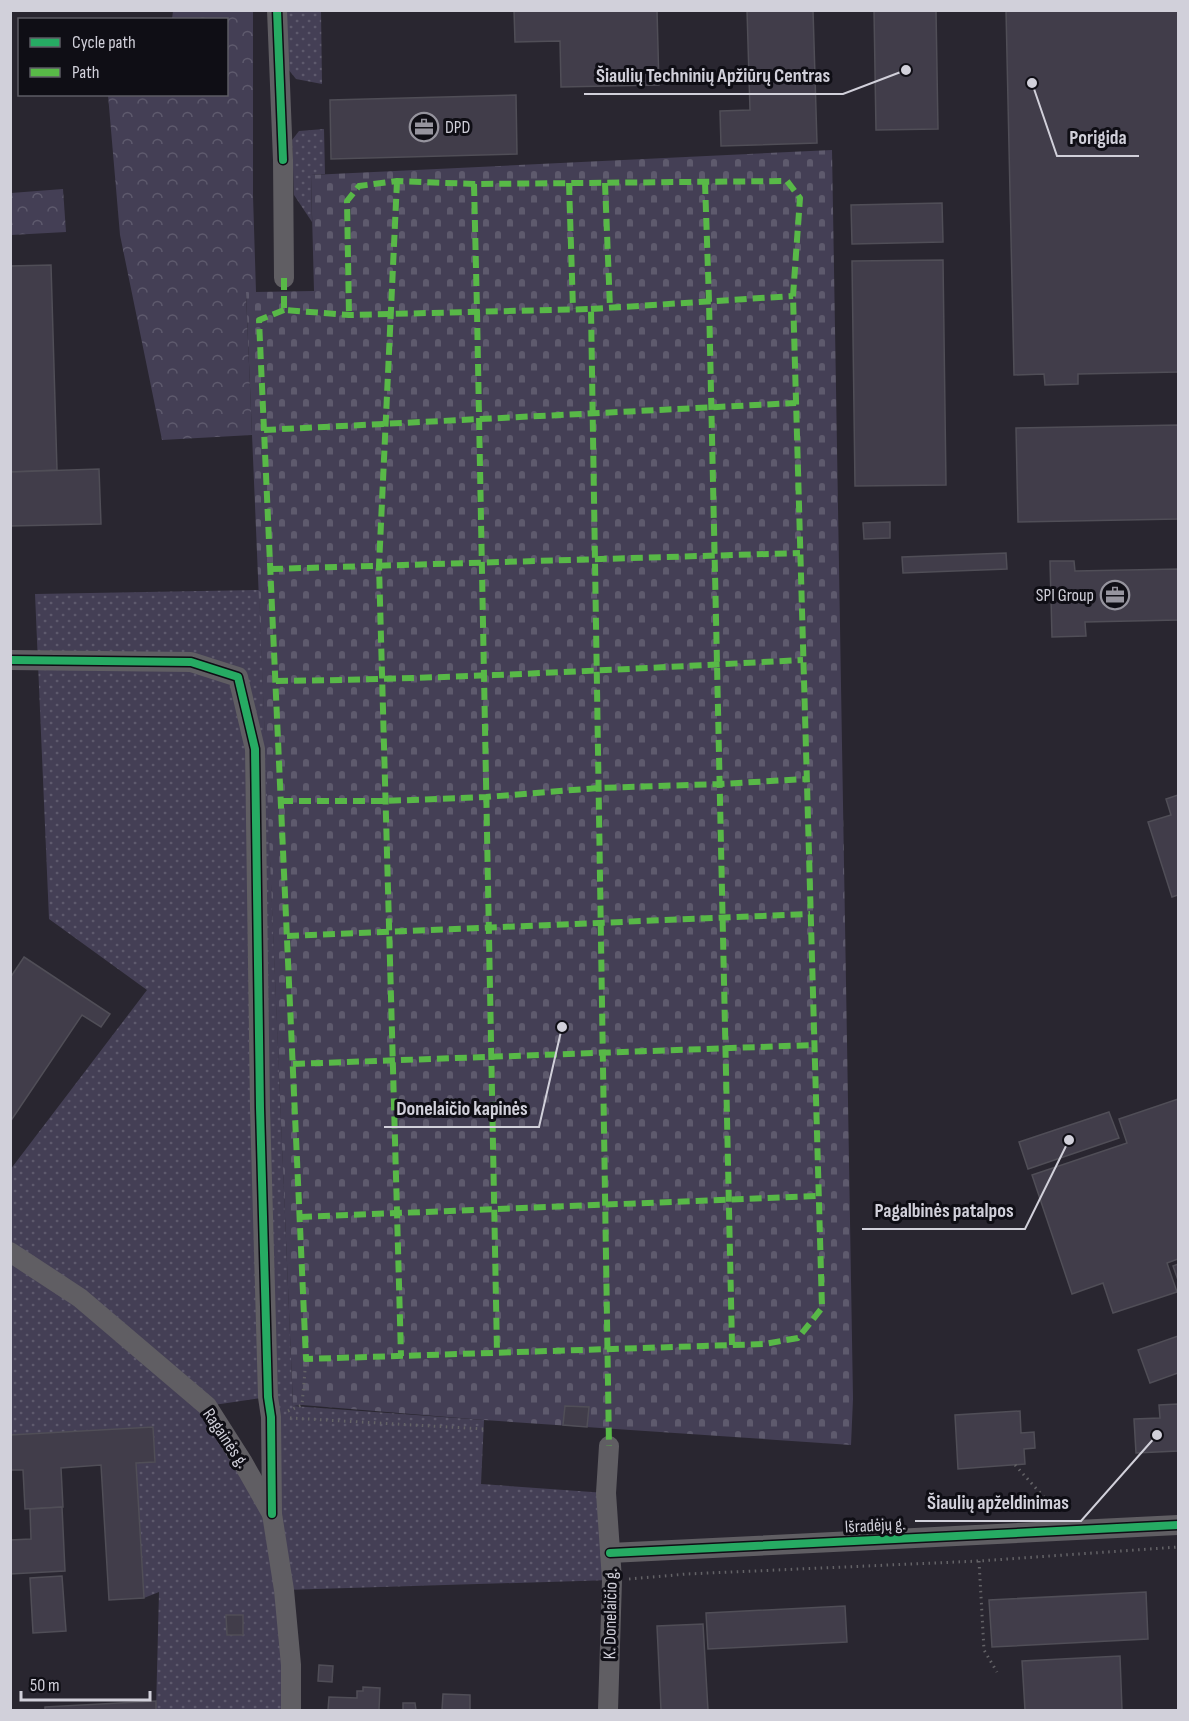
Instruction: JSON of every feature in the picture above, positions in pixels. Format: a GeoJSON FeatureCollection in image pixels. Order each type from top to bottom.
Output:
{"type":"FeatureCollection","features":[{"type":"Feature","properties":{"kind":"street"},"geometry":{"type":"LineString","coordinates":[[277,10],[283,160],[284,278]]}},
{"type":"Feature","properties":{"kind":"street"},"geometry":{"type":"LineString","coordinates":[[10,660],[191,662],[238,677],[255,749],[261,1119],[272,1514]]}},
{"type":"Feature","properties":{"kind":"street","name":"Ragainės g."},"geometry":{"type":"LineString","coordinates":[[10,1252],[80,1298],[207,1407],[242,1461],[272,1514],[284,1590],[291,1665],[291,1710]]}},
{"type":"Feature","properties":{"kind":"street","name":"K. Donelaičio g."},"geometry":{"type":"LineString","coordinates":[[608,1710],[612,1580],[606,1493],[609,1446]]}},
{"type":"Feature","properties":{"kind":"street","name":"Išradėjų g."},"geometry":{"type":"LineString","coordinates":[[610,1553],[1179,1525]]}},
{"type":"Feature","properties":{"kind":"path"},"geometry":{"type":"LineString","coordinates":[[271,1418],[302,1406],[306,1359]]}},
{"type":"Feature","properties":{"kind":"path"},"geometry":{"type":"LineString","coordinates":[[271,1418],[484,1430]]}},
{"type":"Feature","properties":{"kind":"path"},"geometry":{"type":"LineString","coordinates":[[1015,1465],[1052,1506]]}},
{"type":"Feature","properties":{"kind":"path"},"geometry":{"type":"LineString","coordinates":[[612,1580],[687,1574],[979,1561],[1179,1547]]}},
{"type":"Feature","properties":{"kind":"path"},"geometry":{"type":"LineString","coordinates":[[979,1561],[984,1650],[997,1672]]}},
{"type":"Feature","properties":{"kind":"green space"},"geometry":{"type":"Polygon","coordinates":[[[173,11],[253,11],[253,196],[256,292],[246,293],[252,435],[162,440],[120,235],[108,96],[228,96],[228,18],[172,18],[173,11]]]}},
{"type":"Feature","properties":{"kind":"green space"},"geometry":{"type":"Polygon","coordinates":[[[286,11],[321,11],[322,84],[296,79],[288,69],[286,11]]]}},
{"type":"Feature","properties":{"kind":"green space"},"geometry":{"type":"Polygon","coordinates":[[[324,129],[325,174],[311,175],[312,222],[294,195],[292,140],[299,131],[324,129]]]}},
{"type":"Feature","properties":{"kind":"green space"},"geometry":{"type":"Polygon","coordinates":[[[832,150],[853,1399],[851,1445],[293,1406],[246,292],[314,291],[311,175],[832,150]]]}},
{"type":"Feature","properties":{"kind":"green space"},"geometry":{"type":"Polygon","coordinates":[[[63,189],[66,232],[11,235],[11,193],[63,189]]]}},
{"type":"Feature","properties":{"kind":"green space"},"geometry":{"type":"Polygon","coordinates":[[[259,590],[293,1406],[484,1420],[481,1484],[606,1493],[612,1580],[284,1590],[291,1710],[156,1710],[159,1592],[144,1598],[136,1463],[155,1462],[153,1428],[11,1435],[10,1170],[147,990],[49,919],[35,594],[259,590]],[[268,1397],[207,1406],[271,1513],[268,1397]]]}},
{"type":"Feature","properties":{"kind":"building"},"geometry":{"type":"Polygon","coordinates":[[[514,10],[657,10],[659,85],[561,87],[560,41],[515,42],[514,10]]]}},
{"type":"Feature","properties":{"kind":"building"},"geometry":{"type":"Polygon","coordinates":[[[747,10],[813,10],[817,143],[721,146],[720,111],[750,110],[747,10]]]}},
{"type":"Feature","properties":{"kind":"building"},"geometry":{"type":"Polygon","coordinates":[[[874,10],[936,10],[938,129],[876,130],[874,10]]]}},
{"type":"Feature","properties":{"kind":"building"},"geometry":{"type":"Polygon","coordinates":[[[1006,10],[1178,10],[1178,372],[1078,374],[1078,384],[1045,385],[1044,374],[1014,375],[1006,10]]]}},
{"type":"Feature","properties":{"kind":"building","name":"DPD"},"geometry":{"type":"Polygon","coordinates":[[[516,95],[517,154],[331,159],[330,100],[516,95]]]}},
{"type":"Feature","properties":{"kind":"building"},"geometry":{"type":"Polygon","coordinates":[[[942,203],[943,242],[852,244],[851,205],[942,203]]]}},
{"type":"Feature","properties":{"kind":"building"},"geometry":{"type":"Polygon","coordinates":[[[943,260],[946,485],[855,486],[852,261],[943,260]]]}},
{"type":"Feature","properties":{"kind":"building"},"geometry":{"type":"Polygon","coordinates":[[[51,265],[57,470],[10,472],[10,266],[51,265]]]}},
{"type":"Feature","properties":{"kind":"building"},"geometry":{"type":"Polygon","coordinates":[[[1178,425],[1178,519],[1018,522],[1016,428],[1178,425]]]}},
{"type":"Feature","properties":{"kind":"building"},"geometry":{"type":"Polygon","coordinates":[[[99,469],[101,524],[10,526],[10,472],[99,469]]]}},
{"type":"Feature","properties":{"kind":"building"},"geometry":{"type":"Polygon","coordinates":[[[890,522],[890,538],[864,539],[863,523],[890,522]]]}},
{"type":"Feature","properties":{"kind":"building"},"geometry":{"type":"Polygon","coordinates":[[[1006,553],[1007,569],[903,573],[902,557],[1006,553]]]}},
{"type":"Feature","properties":{"kind":"building","name":"SPI Group"},"geometry":{"type":"Polygon","coordinates":[[[1050,561],[1074,561],[1075,571],[1178,569],[1178,620],[1085,622],[1086,636],[1052,637],[1050,561]]]}},
{"type":"Feature","properties":{"kind":"building"},"geometry":{"type":"Polygon","coordinates":[[[1178,795],[1178,895],[1172,897],[1148,822],[1171,815],[1166,799],[1178,795]]]}},
{"type":"Feature","properties":{"kind":"building"},"geometry":{"type":"Polygon","coordinates":[[[24,957],[110,1014],[101,1027],[82,1015],[10,1122],[10,978],[24,957]]]}},
{"type":"Feature","properties":{"kind":"building"},"geometry":{"type":"Polygon","coordinates":[[[1178,1099],[1178,1259],[1167,1263],[1177,1292],[1113,1313],[1103,1283],[1072,1294],[1032,1175],[1127,1143],[1119,1119],[1178,1099]]]}},
{"type":"Feature","properties":{"kind":"building"},"geometry":{"type":"Polygon","coordinates":[[[1109,1112],[1119,1138],[1028,1169],[1019,1142],[1109,1112]]]}},
{"type":"Feature","properties":{"kind":"building"},"geometry":{"type":"Polygon","coordinates":[[[1178,1264],[1178,1280],[1173,1266],[1178,1264]]]}},
{"type":"Feature","properties":{"kind":"building"},"geometry":{"type":"Polygon","coordinates":[[[1178,1336],[1178,1373],[1150,1383],[1138,1350],[1178,1336]]]}},
{"type":"Feature","properties":{"kind":"building"},"geometry":{"type":"Polygon","coordinates":[[[1178,1404],[1178,1451],[1136,1453],[1134,1419],[1160,1418],[1159,1405],[1178,1404]]]}},
{"type":"Feature","properties":{"kind":"building"},"geometry":{"type":"Polygon","coordinates":[[[565,1406],[589,1407],[587,1427],[563,1425],[565,1406]]]}},
{"type":"Feature","properties":{"kind":"building"},"geometry":{"type":"Polygon","coordinates":[[[1020,1411],[1021,1433],[1034,1432],[1035,1448],[1024,1449],[1025,1464],[958,1469],[955,1415],[1020,1411]]]}},
{"type":"Feature","properties":{"kind":"building"},"geometry":{"type":"Polygon","coordinates":[[[153,1427],[155,1462],[136,1463],[144,1598],[109,1600],[101,1465],[61,1468],[63,1507],[25,1509],[23,1470],[10,1470],[10,1435],[153,1427]]]}},
{"type":"Feature","properties":{"kind":"building"},"geometry":{"type":"Polygon","coordinates":[[[62,1507],[65,1571],[10,1574],[10,1540],[31,1539],[30,1509],[62,1507]]]}},
{"type":"Feature","properties":{"kind":"building"},"geometry":{"type":"Polygon","coordinates":[[[62,1576],[66,1631],[33,1633],[30,1578],[62,1576]]]}},
{"type":"Feature","properties":{"kind":"building"},"geometry":{"type":"Polygon","coordinates":[[[1146,1592],[1148,1639],[992,1647],[989,1600],[1146,1592]]]}},
{"type":"Feature","properties":{"kind":"building"},"geometry":{"type":"Polygon","coordinates":[[[845,1606],[847,1642],[708,1649],[706,1613],[845,1606]]]}},
{"type":"Feature","properties":{"kind":"building"},"geometry":{"type":"Polygon","coordinates":[[[226,1615],[243,1615],[243,1635],[227,1635],[226,1615]]]}},
{"type":"Feature","properties":{"kind":"building"},"geometry":{"type":"Polygon","coordinates":[[[703,1624],[708,1710],[661,1710],[657,1626],[703,1624]]]}},
{"type":"Feature","properties":{"kind":"building"},"geometry":{"type":"Polygon","coordinates":[[[1120,1656],[1122,1710],[1025,1710],[1022,1661],[1120,1656]]]}},
{"type":"Feature","properties":{"kind":"building"},"geometry":{"type":"Polygon","coordinates":[[[319,1665],[333,1666],[332,1682],[318,1681],[319,1665]]]}},
{"type":"Feature","properties":{"kind":"building"},"geometry":{"type":"Polygon","coordinates":[[[363,1687],[380,1688],[379,1710],[328,1710],[329,1697],[357,1698],[357,1691],[363,1691],[363,1687]]]}},
{"type":"Feature","properties":{"kind":"building"},"geometry":{"type":"Polygon","coordinates":[[[443,1694],[470,1695],[470,1710],[442,1710],[443,1694]]]}},
{"type":"Feature","properties":{"kind":"building"},"geometry":{"type":"Polygon","coordinates":[[[156,1701],[156,1710],[45,1710],[45,1707],[156,1701]]]}},
{"type":"Feature","properties":{"kind":"building"},"geometry":{"type":"Polygon","coordinates":[[[403,1703],[415,1703],[416,1710],[403,1710],[403,1703]]]}},
{"type":"Feature","properties":{"kind":"marked path"},"geometry":{"type":"LineString","coordinates":[[397,181],[379,566],[401,1356]]}},
{"type":"Feature","properties":{"kind":"marked path"},"geometry":{"type":"LineString","coordinates":[[284,310],[259,320],[306,1359],[764,1344],[798,1338],[822,1308],[793,296],[800,198],[787,181],[474,184],[397,181],[359,186],[347,201],[349,315]]}},
{"type":"Feature","properties":{"kind":"marked path"},"geometry":{"type":"LineString","coordinates":[[705,182],[732,1345]]}},
{"type":"Feature","properties":{"kind":"marked path"},"geometry":{"type":"LineString","coordinates":[[569,183],[573,309]]}},
{"type":"Feature","properties":{"kind":"marked path"},"geometry":{"type":"LineString","coordinates":[[605,183],[610,308]]}},
{"type":"Feature","properties":{"kind":"marked path"},"geometry":{"type":"LineString","coordinates":[[474,184],[497,1353]]}},
{"type":"Feature","properties":{"kind":"marked path"},"geometry":{"type":"LineString","coordinates":[[284,278],[284,310],[349,315],[591,309],[609,1446]]}},
{"type":"Feature","properties":{"kind":"marked path"},"geometry":{"type":"LineString","coordinates":[[591,309],[793,296]]}},
{"type":"Feature","properties":{"kind":"marked path"},"geometry":{"type":"LineString","coordinates":[[264,430],[796,403]]}},
{"type":"Feature","properties":{"kind":"marked path"},"geometry":{"type":"LineString","coordinates":[[271,569],[800,553]]}},
{"type":"Feature","properties":{"kind":"marked path"},"geometry":{"type":"LineString","coordinates":[[276,681],[474,676],[803,660]]}},
{"type":"Feature","properties":{"kind":"marked path"},"geometry":{"type":"LineString","coordinates":[[281,801],[385,801],[486,797],[598,788],[806,779]]}},
{"type":"Feature","properties":{"kind":"marked path"},"geometry":{"type":"LineString","coordinates":[[287,936],[810,914]]}},
{"type":"Feature","properties":{"kind":"marked path"},"geometry":{"type":"LineString","coordinates":[[293,1064],[814,1045]]}},
{"type":"Feature","properties":{"kind":"marked path"},"geometry":{"type":"LineString","coordinates":[[300,1217],[818,1196]]}},
{"type":"Feature","properties":{"kind":"cycle path"},"geometry":{"type":"LineString","coordinates":[[277,10],[283,160]]}},
{"type":"Feature","properties":{"kind":"cycle path"},"geometry":{"type":"LineString","coordinates":[[10,660],[191,662],[238,677],[255,749],[260,1108],[268,1397],[271,1417],[272,1514]]}},
{"type":"Feature","properties":{"kind":"cycle path"},"geometry":{"type":"LineString","coordinates":[[610,1553],[1178,1525]]}},
{"type":"Feature","properties":{"kind":"place","name":"Šiaulių Techninių Apžiūrų Centras"},"geometry":{"type":"Point","coordinates":[906,70]}},
{"type":"Feature","properties":{"kind":"place","name":"Porigida"},"geometry":{"type":"Point","coordinates":[1032,83]}},
{"type":"Feature","properties":{"kind":"place","name":"DPD"},"geometry":{"type":"Point","coordinates":[424,127]}},
{"type":"Feature","properties":{"kind":"place","name":"SPI Group"},"geometry":{"type":"Point","coordinates":[1115,595]}},
{"type":"Feature","properties":{"kind":"place","name":"Donelaičio kapinės"},"geometry":{"type":"Point","coordinates":[562,1027]}},
{"type":"Feature","properties":{"kind":"place","name":"Pagalbinės patalpos"},"geometry":{"type":"Point","coordinates":[1069,1140]}},
{"type":"Feature","properties":{"kind":"place","name":"Šiaulių apželdinimas"},"geometry":{"type":"Point","coordinates":[1157,1435]}}]}
